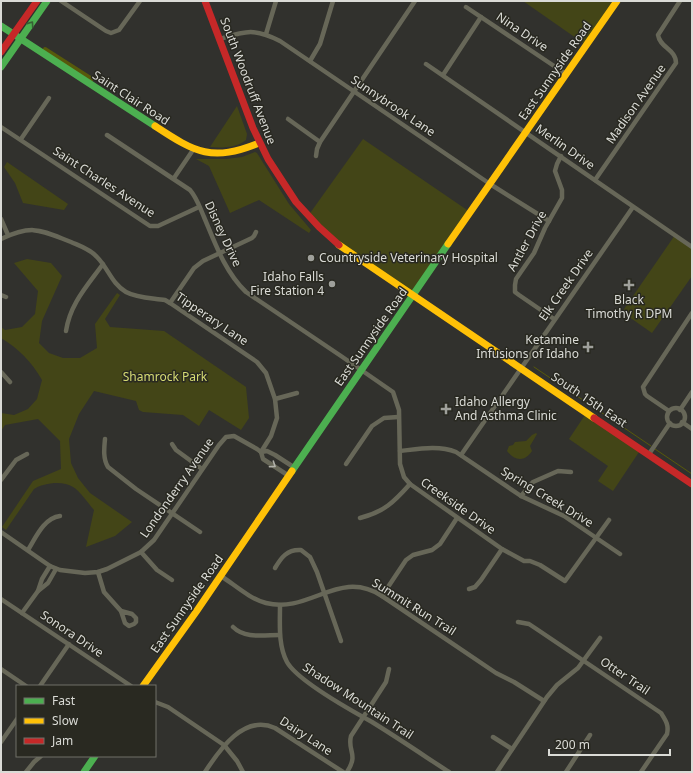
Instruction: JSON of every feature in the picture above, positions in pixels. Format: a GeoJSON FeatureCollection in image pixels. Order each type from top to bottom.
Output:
{"type":"FeatureCollection","features":[{"type":"Feature","properties":{"kind":"main road"},"geometry":{"type":"LineString","coordinates":[[1,52],[36,1]]}},
{"type":"Feature","properties":{"kind":"main road"},"geometry":{"type":"LineString","coordinates":[[1,67],[47,1]]}},
{"type":"Feature","properties":{"kind":"main road","name":"South Woodruff Avenue"},"geometry":{"type":"LineString","coordinates":[[206,1],[259,143],[289,193],[308,216],[334,241],[413,296]]}},
{"type":"Feature","properties":{"kind":"main road","name":"East Sunnyside Road"},"geometry":{"type":"LineString","coordinates":[[144,685],[221,576],[288,476],[295,468],[616,1]]}},
{"type":"Feature","properties":{"kind":"main road","name":"Saint Clair Road"},"geometry":{"type":"LineString","coordinates":[[1,26],[178,142],[193,150],[211,154],[226,154],[246,149],[259,143]]}},
{"type":"Feature","properties":{"kind":"main road","name":"South 15th East"},"geometry":{"type":"LineString","coordinates":[[413,296],[650,452],[692,484]]}},
{"type":"Feature","properties":{"kind":"main road"},"geometry":{"type":"LineString","coordinates":[[84,772],[94,757]]}},
{"type":"Feature","properties":{"kind":"street"},"geometry":{"type":"LineString","coordinates":[[61,1],[111,33],[119,30],[140,1]]}},
{"type":"Feature","properties":{"kind":"street"},"geometry":{"type":"LineString","coordinates":[[266,34],[276,1]]}},
{"type":"Feature","properties":{"kind":"street"},"geometry":{"type":"LineString","coordinates":[[310,61],[320,44],[333,1]]}},
{"type":"Feature","properties":{"kind":"street"},"geometry":{"type":"LineString","coordinates":[[316,156],[320,142],[415,1]]}},
{"type":"Feature","properties":{"kind":"street","name":"Madison Avenue"},"geometry":{"type":"LineString","coordinates":[[595,180],[676,63],[676,58],[673,53],[659,41],[658,35],[680,1]]}},
{"type":"Feature","properties":{"kind":"street","name":"Nina Drive"},"geometry":{"type":"LineString","coordinates":[[466,7],[566,74]]}},
{"type":"Feature","properties":{"kind":"street"},"geometry":{"type":"LineString","coordinates":[[443,75],[481,17]]}},
{"type":"Feature","properties":{"kind":"street","name":"Sunnybrook Lane"},"geometry":{"type":"LineString","coordinates":[[220,39],[249,32],[266,34],[280,41],[490,184],[549,221]]}},
{"type":"Feature","properties":{"kind":"street","name":"Merlin Drive"},"geometry":{"type":"LineString","coordinates":[[426,64],[692,247]]}},
{"type":"Feature","properties":{"kind":"street"},"geometry":{"type":"LineString","coordinates":[[21,139],[48,98]]}},
{"type":"Feature","properties":{"kind":"street"},"geometry":{"type":"LineString","coordinates":[[288,120],[320,142]]}},
{"type":"Feature","properties":{"kind":"street","name":"Saint Charles Avenue"},"geometry":{"type":"LineString","coordinates":[[1,127],[150,226],[158,226],[199,207]]}},
{"type":"Feature","properties":{"kind":"street","name":"Disney Drive"},"geometry":{"type":"LineString","coordinates":[[107,135],[190,190],[230,274],[246,292],[361,370]]}},
{"type":"Feature","properties":{"kind":"street"},"geometry":{"type":"LineString","coordinates":[[174,178],[193,150]]}},
{"type":"Feature","properties":{"kind":"street","name":"Antler Drive"},"geometry":{"type":"LineString","coordinates":[[554,319],[515,292],[515,285],[516,279],[534,253],[562,198],[562,190],[555,170],[561,156]]}},
{"type":"Feature","properties":{"kind":"street","name":"Elk Creek Drive"},"geometry":{"type":"LineString","coordinates":[[461,455],[633,207]]}},
{"type":"Feature","properties":{"kind":"street"},"geometry":{"type":"LineString","coordinates":[[1,219],[8,235]]}},
{"type":"Feature","properties":{"kind":"street","name":"Tipperary Lane"},"geometry":{"type":"LineString","coordinates":[[1,239],[18,232],[31,230],[43,231],[91,251],[103,264],[116,284],[127,293],[165,300],[257,362],[269,378],[275,399],[277,418],[275,427],[261,452]]}},
{"type":"Feature","properties":{"kind":"street"},"geometry":{"type":"LineString","coordinates":[[170,303],[194,268],[203,261],[252,238],[256,232]]}},
{"type":"Feature","properties":{"kind":"street"},"geometry":{"type":"LineString","coordinates":[[66,331],[68,318],[77,300],[103,264]]}},
{"type":"Feature","properties":{"kind":"street"},"geometry":{"type":"LineString","coordinates":[[669,412],[644,394],[643,387],[692,313]]}},
{"type":"Feature","properties":{"kind":"street","name":"Creekside Drive"},"geometry":{"type":"LineString","coordinates":[[361,370],[393,392],[399,410],[400,464],[404,477],[410,484],[457,518],[502,549],[524,561],[530,561],[540,566],[565,581],[596,538]]}},
{"type":"Feature","properties":{"kind":"street"},"geometry":{"type":"LineString","coordinates":[[1,372],[10,382]]}},
{"type":"Feature","properties":{"kind":"street"},"geometry":{"type":"LineString","coordinates":[[680,410],[692,392]]}},
{"type":"Feature","properties":{"kind":"street"},"geometry":{"type":"LineString","coordinates":[[275,399],[297,393]]}},
{"type":"Feature","properties":{"kind":"street"},"geometry":{"type":"LineString","coordinates":[[673,408],[680,410],[684,417],[682,422],[678,425],[670,424],[667,419],[669,412],[673,408]]}},
{"type":"Feature","properties":{"kind":"street"},"geometry":{"type":"LineString","coordinates":[[346,464],[372,426],[384,418],[398,417]]}},
{"type":"Feature","properties":{"kind":"street"},"geometry":{"type":"LineString","coordinates":[[682,422],[692,429]]}},
{"type":"Feature","properties":{"kind":"street"},"geometry":{"type":"LineString","coordinates":[[650,452],[670,424]]}},
{"type":"Feature","properties":{"kind":"street","name":"Londonderry Avenue"},"geometry":{"type":"LineString","coordinates":[[1,532],[56,569],[77,573],[98,572],[141,552],[154,540],[222,440],[234,436],[261,452],[266,451],[275,455],[295,468]]}},
{"type":"Feature","properties":{"kind":"street"},"geometry":{"type":"LineString","coordinates":[[104,439],[104,458],[108,468],[136,489],[200,532]]}},
{"type":"Feature","properties":{"kind":"street"},"geometry":{"type":"LineString","coordinates":[[172,444],[176,450],[202,469]]}},
{"type":"Feature","properties":{"kind":"street","name":"Spring Creek Drive"},"geometry":{"type":"LineString","coordinates":[[400,450],[450,449],[521,496],[564,516],[620,554]]}},
{"type":"Feature","properties":{"kind":"street","name":"Londonderry Avenue"},"geometry":{"type":"LineString","coordinates":[[261,452],[263,459],[288,476]]}},
{"type":"Feature","properties":{"kind":"street"},"geometry":{"type":"LineString","coordinates":[[1,480],[16,460],[27,454]]}},
{"type":"Feature","properties":{"kind":"street"},"geometry":{"type":"LineString","coordinates":[[521,496],[533,482],[558,471],[571,472]]}},
{"type":"Feature","properties":{"kind":"street"},"geometry":{"type":"LineString","coordinates":[[360,518],[372,515],[385,509],[403,493],[410,484]]}},
{"type":"Feature","properties":{"kind":"street"},"geometry":{"type":"LineString","coordinates":[[28,550],[48,520],[60,516]]}},
{"type":"Feature","properties":{"kind":"street"},"geometry":{"type":"LineString","coordinates":[[382,596],[406,560],[413,555],[432,550],[440,544],[457,518]]}},
{"type":"Feature","properties":{"kind":"street","name":"Spring Creek Drive"},"geometry":{"type":"LineString","coordinates":[[596,538],[609,520]]}},
{"type":"Feature","properties":{"kind":"street"},"geometry":{"type":"LineString","coordinates":[[470,589],[476,587],[502,549]]}},
{"type":"Feature","properties":{"kind":"street"},"geometry":{"type":"LineString","coordinates":[[275,568],[285,554],[298,550],[306,553],[310,557],[325,594],[341,641]]}},
{"type":"Feature","properties":{"kind":"street"},"geometry":{"type":"LineString","coordinates":[[141,552],[157,570],[172,580]]}},
{"type":"Feature","properties":{"kind":"street"},"geometry":{"type":"LineString","coordinates":[[38,591],[42,579],[50,566]]}},
{"type":"Feature","properties":{"kind":"street"},"geometry":{"type":"LineString","coordinates":[[22,613],[38,591],[48,583],[56,569]]}},
{"type":"Feature","properties":{"kind":"street"},"geometry":{"type":"LineString","coordinates":[[98,572],[104,592],[121,612]]}},
{"type":"Feature","properties":{"kind":"street","name":"Summit Run Trail"},"geometry":{"type":"LineString","coordinates":[[221,576],[261,601],[280,605],[298,603],[325,594],[336,588],[358,586],[366,588],[382,596],[496,673],[514,682],[544,701]]}},
{"type":"Feature","properties":{"kind":"street","name":"Sonora Drive"},"geometry":{"type":"LineString","coordinates":[[1,599],[130,685]]}},
{"type":"Feature","properties":{"kind":"street","name":"Shadow Mountain Trail"},"geometry":{"type":"LineString","coordinates":[[280,605],[280,635],[285,657],[290,666],[305,680],[449,772]]}},
{"type":"Feature","properties":{"kind":"street","name":"Otter Trail"},"geometry":{"type":"LineString","coordinates":[[518,622],[529,624],[661,713],[667,722],[667,734],[641,772]]}},
{"type":"Feature","properties":{"kind":"street"},"geometry":{"type":"LineString","coordinates":[[233,627],[238,632],[249,636],[280,635]]}},
{"type":"Feature","properties":{"kind":"street"},"geometry":{"type":"LineString","coordinates":[[497,772],[551,691],[572,674],[584,661],[600,638]]}},
{"type":"Feature","properties":{"kind":"street"},"geometry":{"type":"LineString","coordinates":[[41,685],[68,644]]}},
{"type":"Feature","properties":{"kind":"street"},"geometry":{"type":"LineString","coordinates":[[1,669],[25,685]]}},
{"type":"Feature","properties":{"kind":"street"},"geometry":{"type":"LineString","coordinates":[[347,772],[352,765],[354,758],[350,739],[362,717],[386,682],[390,669]]}},
{"type":"Feature","properties":{"kind":"street"},"geometry":{"type":"LineString","coordinates":[[156,702],[168,707],[224,745],[237,761],[243,772]]}},
{"type":"Feature","properties":{"kind":"street"},"geometry":{"type":"LineString","coordinates":[[2,739],[16,720]]}},
{"type":"Feature","properties":{"kind":"street","name":"Dairy Lane"},"geometry":{"type":"LineString","coordinates":[[205,772],[224,745],[236,734],[257,724],[269,725],[275,728],[343,772]]}},
{"type":"Feature","properties":{"kind":"street"},"geometry":{"type":"LineString","coordinates":[[566,772],[590,734]]}},
{"type":"Feature","properties":{"kind":"street"},"geometry":{"type":"LineString","coordinates":[[493,737],[512,749]]}},
{"type":"Feature","properties":{"kind":"street"},"geometry":{"type":"LineString","coordinates":[[26,772],[40,757]]}},
{"type":"Feature","properties":{"kind":"green space"},"geometry":{"type":"Polygon","coordinates":[[[523,1],[616,1],[586,45],[523,1]]]}},
{"type":"Feature","properties":{"kind":"green space"},"geometry":{"type":"Polygon","coordinates":[[[237,106],[247,134],[246,140],[233,146],[210,147],[237,106]]]}},
{"type":"Feature","properties":{"kind":"green space"},"geometry":{"type":"Polygon","coordinates":[[[363,139],[470,212],[413,296],[337,244],[308,216],[363,139]]]}},
{"type":"Feature","properties":{"kind":"green space"},"geometry":{"type":"Polygon","coordinates":[[[255,152],[289,204],[311,230],[309,233],[259,200],[230,213],[209,166],[196,159],[226,159],[242,157],[255,152]]]}},
{"type":"Feature","properties":{"kind":"green space"},"geometry":{"type":"Polygon","coordinates":[[[7,162],[68,204],[64,210],[23,203],[15,183],[4,167],[7,162]]]}},
{"type":"Feature","properties":{"kind":"green space"},"geometry":{"type":"Polygon","coordinates":[[[675,235],[692,247],[692,276],[652,333],[622,312],[675,235]]]}},
{"type":"Feature","properties":{"kind":"green space","name":"Shamrock Park"},"geometry":{"type":"Polygon","coordinates":[[[27,259],[51,263],[62,276],[42,321],[39,343],[49,353],[63,358],[80,358],[97,348],[95,324],[117,293],[120,295],[105,319],[110,327],[164,331],[246,387],[249,418],[241,430],[209,410],[199,426],[183,415],[143,412],[139,410],[136,401],[94,391],[79,414],[69,439],[71,463],[78,478],[90,493],[132,522],[115,536],[86,547],[94,510],[76,489],[69,485],[53,483],[34,489],[6,530],[2,527],[33,481],[61,469],[60,441],[38,419],[5,425],[1,431],[1,413],[14,415],[28,409],[37,399],[42,380],[34,367],[24,356],[1,338],[1,327],[5,330],[22,327],[35,314],[38,291],[14,263],[27,259]]]}},
{"type":"Feature","properties":{"kind":"green space"},"geometry":{"type":"Polygon","coordinates":[[[587,412],[641,449],[613,491],[598,481],[608,466],[569,439],[587,412]]]}},
{"type":"Feature","properties":{"kind":"green space"},"geometry":{"type":"Polygon","coordinates":[[[536,433],[537,434],[530,446],[532,451],[526,457],[519,459],[507,451],[509,446],[513,445],[515,442],[526,441],[536,433]]]}},
{"type":"Feature","properties":{"kind":"waterway"},"geometry":{"type":"LineString","coordinates":[[45,49],[92,79]]}},
{"type":"Feature","properties":{"kind":"waterway"},"geometry":{"type":"LineString","coordinates":[[534,367],[651,446]]}},
{"type":"Feature","properties":{"kind":"waterway"},"geometry":{"type":"LineString","coordinates":[[655,449],[692,474]]}},
{"type":"Feature","properties":{"kind":"traffic: fast"},"geometry":{"type":"LineString","coordinates":[[1,67],[47,1]]}},
{"type":"Feature","properties":{"kind":"traffic: fast"},"geometry":{"type":"LineString","coordinates":[[1,26],[155,126]]}},
{"type":"Feature","properties":{"kind":"traffic: fast"},"geometry":{"type":"LineString","coordinates":[[292,471],[448,244]]}},
{"type":"Feature","properties":{"kind":"traffic: fast"},"geometry":{"type":"LineString","coordinates":[[84,772],[94,757]]}},
{"type":"Feature","properties":{"kind":"traffic: slow"},"geometry":{"type":"LineString","coordinates":[[448,244],[617,1]]}},
{"type":"Feature","properties":{"kind":"traffic: slow"},"geometry":{"type":"LineString","coordinates":[[155,126],[182,143],[205,152],[229,152],[259,143]]}},
{"type":"Feature","properties":{"kind":"traffic: slow"},"geometry":{"type":"LineString","coordinates":[[339,245],[594,418]]}},
{"type":"Feature","properties":{"kind":"traffic: slow"},"geometry":{"type":"LineString","coordinates":[[144,685],[196,612],[292,471]]}},
{"type":"Feature","properties":{"kind":"traffic: jam"},"geometry":{"type":"LineString","coordinates":[[1,52],[37,1]]}},
{"type":"Feature","properties":{"kind":"traffic: jam"},"geometry":{"type":"LineString","coordinates":[[205,1],[253,128],[268,159],[296,202],[319,227],[339,245]]}},
{"type":"Feature","properties":{"kind":"traffic: jam"},"geometry":{"type":"LineString","coordinates":[[594,418],[692,484]]}},
{"type":"Feature","properties":{"kind":"place","name":"Countryside Veterinary Hospital"},"geometry":{"type":"Point","coordinates":[311,258]}},
{"type":"Feature","properties":{"kind":"place","name":"Idaho Falls Fire Station 4"},"geometry":{"type":"Point","coordinates":[332,284]}},
{"type":"Feature","properties":{"kind":"place","name":"Black Timothy R DPM"},"geometry":{"type":"Point","coordinates":[629,285]}},
{"type":"Feature","properties":{"kind":"place","name":"Ketamine Infusions of Idaho"},"geometry":{"type":"Point","coordinates":[588,347]}},
{"type":"Feature","properties":{"kind":"place","name":"Idaho Allergy And Asthma Clinic"},"geometry":{"type":"Point","coordinates":[446,409]}}]}
